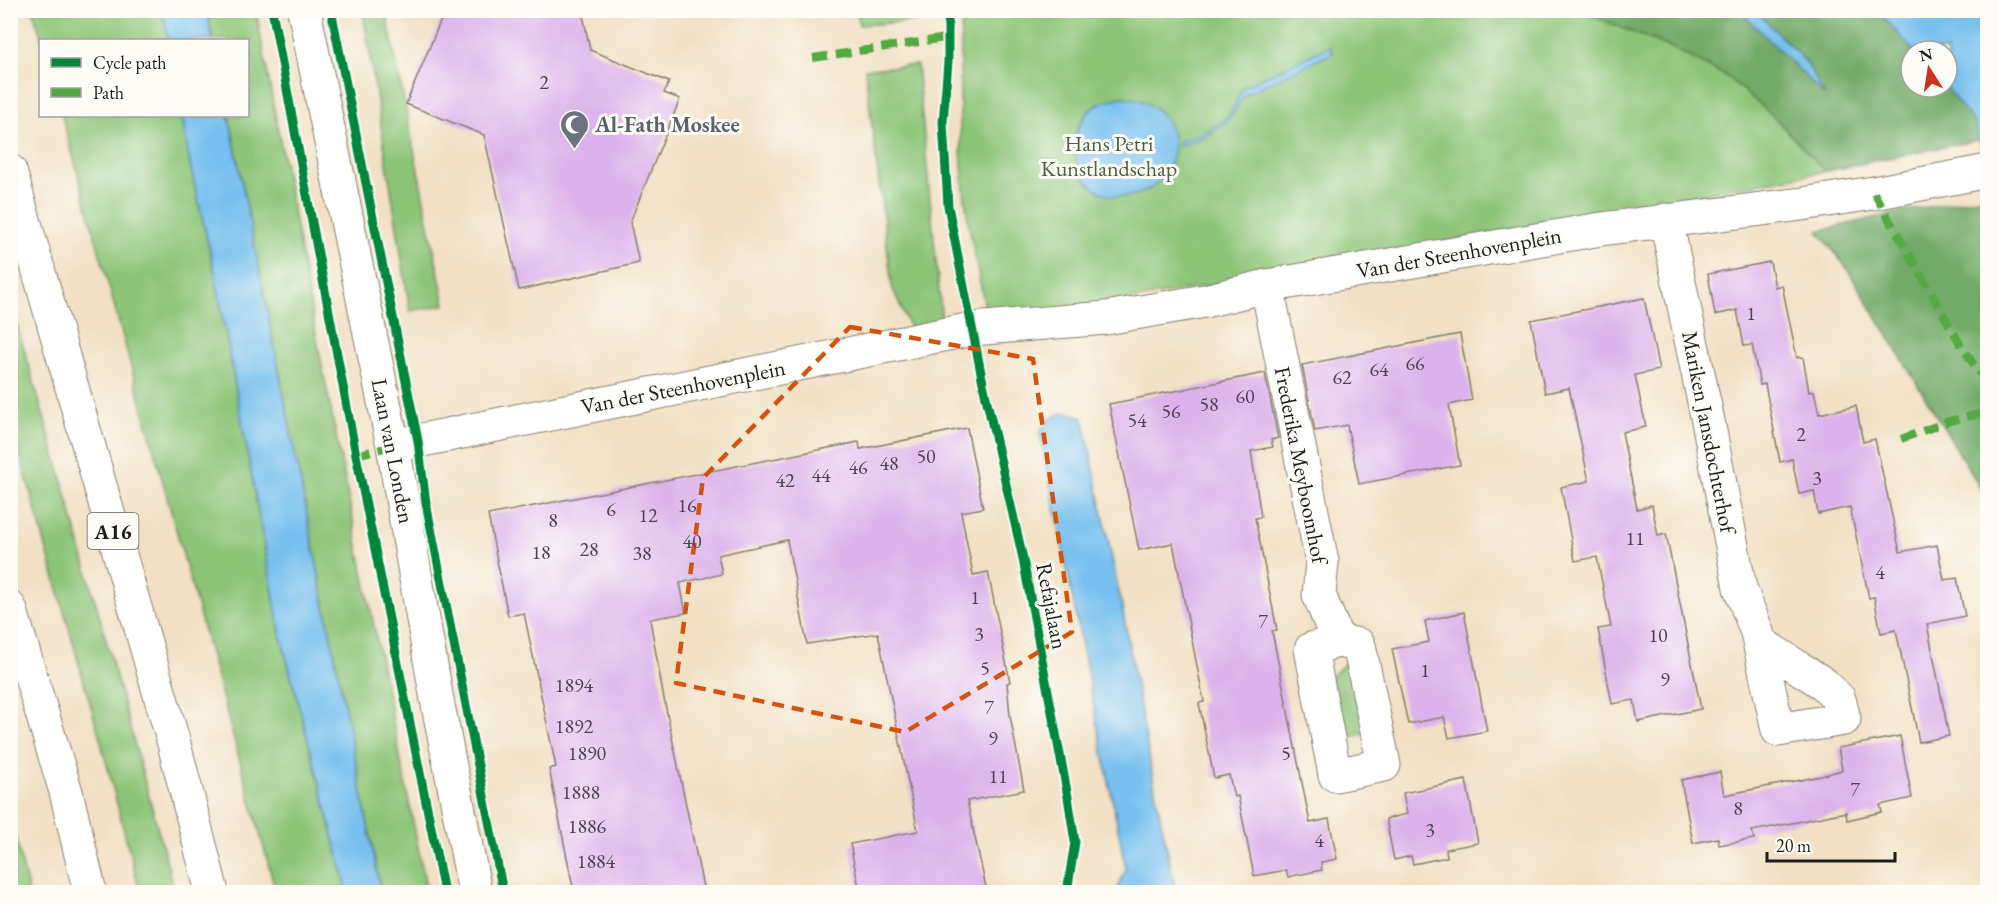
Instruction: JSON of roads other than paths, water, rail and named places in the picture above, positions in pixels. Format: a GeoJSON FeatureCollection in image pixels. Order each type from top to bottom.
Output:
{"type":"FeatureCollection","features":[{"type":"Feature","properties":{"kind":"main road","name":"Laan van Londen"},"geometry":{"type":"LineString","coordinates":[[304,10],[393,446],[437,700],[474,892]]}},
{"type":"Feature","properties":{"kind":"main road","name":"A16"},"geometry":{"type":"LineString","coordinates":[[10,171],[170,729],[212,892]]}},
{"type":"Feature","properties":{"kind":"main road","name":"Van der Steenhovenplein"},"geometry":{"type":"LineString","coordinates":[[393,446],[972,329],[1106,318],[1205,301],[1267,286],[1589,231],[1802,204],[1988,171]]}},
{"type":"Feature","properties":{"kind":"main road","name":"Mariken Jansdochterhof"},"geometry":{"type":"LineString","coordinates":[[1666,220],[1740,588],[1759,642]]}},
{"type":"Feature","properties":{"kind":"main road","name":"Frederika Meyboomhof"},"geometry":{"type":"LineString","coordinates":[[1267,286],[1322,562],[1319,595],[1338,641]]}},
{"type":"Feature","properties":{"kind":"main road"},"geometry":{"type":"LineString","coordinates":[[10,608],[66,792],[90,892]]}},
{"type":"Feature","properties":{"kind":"water"},"geometry":{"type":"Polygon","coordinates":[[[163,11],[207,11],[213,39],[168,39],[163,11]]]}},
{"type":"Feature","properties":{"kind":"water"},"geometry":{"type":"Polygon","coordinates":[[[1740,11],[1756,11],[1806,62],[1825,96],[1740,11]]]}},
{"type":"Feature","properties":{"kind":"water"},"geometry":{"type":"Polygon","coordinates":[[[1878,11],[1987,11],[1987,170],[1975,123],[1955,99],[1959,99],[1959,39],[1903,39],[1878,11]]]}},
{"type":"Feature","properties":{"kind":"water"},"geometry":{"type":"Polygon","coordinates":[[[1330,46],[1333,53],[1248,93],[1223,124],[1202,137],[1179,146],[1179,141],[1208,130],[1226,117],[1244,86],[1330,46]]]}},
{"type":"Feature","properties":{"kind":"water"},"geometry":{"type":"Polygon","coordinates":[[[1122,97],[1140,100],[1158,111],[1169,125],[1174,142],[1172,159],[1165,175],[1152,187],[1135,195],[1114,196],[1094,188],[1086,179],[1076,161],[1075,142],[1080,124],[1092,109],[1102,102],[1122,97]]]}},
{"type":"Feature","properties":{"kind":"water"},"geometry":{"type":"Polygon","coordinates":[[[182,117],[229,117],[381,892],[348,892],[281,637],[214,269],[189,160],[182,117]]]}},
{"type":"Feature","properties":{"kind":"water"},"geometry":{"type":"Polygon","coordinates":[[[1062,413],[1082,417],[1085,426],[1176,892],[1116,892],[1126,869],[1040,433],[1046,421],[1062,413]]]}},
{"type":"Feature","properties":{"kind":"place","name":"Al-Fath Moskee"},"geometry":{"type":"Point","coordinates":[574,150]}},
{"type":"Feature","properties":{"kind":"park label","name":"Hans Petri Kunstlandschap"},"geometry":{"type":"Point","coordinates":[1109,156]}}]}
